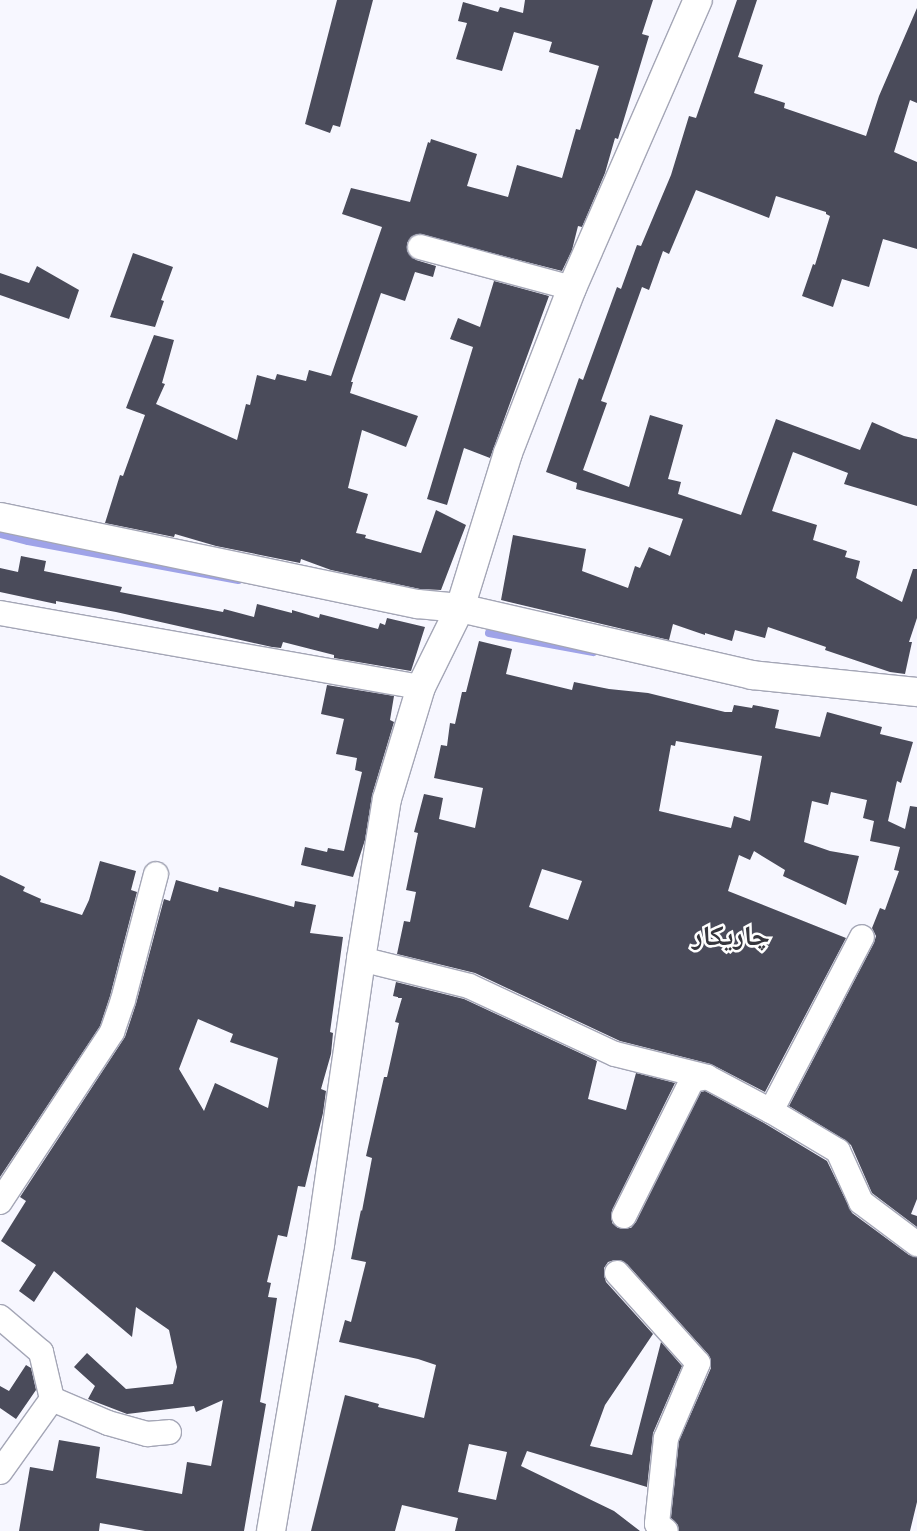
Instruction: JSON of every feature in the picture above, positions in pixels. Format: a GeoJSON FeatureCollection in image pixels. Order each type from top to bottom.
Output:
{"type":"FeatureCollection","features":[{"type":"Feature","properties":{"kind":"main road"},"geometry":{"type":"LineString","coordinates":[[271,1531],[320,1244],[361,958],[387,798],[421,687],[460,608],[508,452],[572,288],[698,0]]}},
{"type":"Feature","properties":{"kind":"main road"},"geometry":{"type":"LineString","coordinates":[[0,517],[418,604],[460,608],[752,675],[917,692]]}},
{"type":"Feature","properties":{"kind":"street"},"geometry":{"type":"LineString","coordinates":[[420,247],[572,288]]}},
{"type":"Feature","properties":{"kind":"street"},"geometry":{"type":"LineString","coordinates":[[0,613],[421,687]]}},
{"type":"Feature","properties":{"kind":"street"},"geometry":{"type":"LineString","coordinates":[[0,1202],[112,1032],[124,1000],[156,874]]}},
{"type":"Feature","properties":{"kind":"street"},"geometry":{"type":"LineString","coordinates":[[771,1111],[862,937]]}},
{"type":"Feature","properties":{"kind":"street"},"geometry":{"type":"LineString","coordinates":[[361,958],[469,986],[615,1054],[707,1077],[771,1111],[838,1151],[861,1202],[917,1244]]}},
{"type":"Feature","properties":{"kind":"street"},"geometry":{"type":"LineString","coordinates":[[624,1216],[692,1080],[707,1077]]}},
{"type":"Feature","properties":{"kind":"street"},"geometry":{"type":"LineString","coordinates":[[617,1273],[698,1363],[666,1438],[657,1524],[666,1531]]}},
{"type":"Feature","properties":{"kind":"street"},"geometry":{"type":"LineString","coordinates":[[0,1317],[41,1352],[52,1399],[0,1472]]}},
{"type":"Feature","properties":{"kind":"street"},"geometry":{"type":"LineString","coordinates":[[52,1399],[108,1423],[146,1434],[169,1432]]}},
{"type":"Feature","properties":{"kind":"building"},"geometry":{"type":"Polygon","coordinates":[[[337,0],[373,0],[340,127],[333,125],[330,133],[305,124],[337,0]]]}},
{"type":"Feature","properties":{"kind":"building"},"geometry":{"type":"Polygon","coordinates":[[[525,0],[653,0],[642,34],[649,36],[618,139],[615,138],[605,173],[582,227],[578,226],[572,250],[562,271],[417,234],[411,237],[407,243],[407,251],[416,260],[436,266],[433,277],[415,272],[405,301],[381,293],[351,382],[353,382],[350,393],[418,416],[406,447],[362,430],[348,488],[368,494],[356,533],[366,535],[365,538],[421,553],[436,510],[466,525],[441,590],[420,589],[331,570],[301,559],[300,563],[216,546],[175,534],[174,537],[105,523],[120,475],[123,476],[145,415],[126,408],[154,335],[174,340],[162,383],[165,384],[156,404],[237,440],[246,404],[250,405],[257,375],[275,380],[277,374],[306,381],[309,370],[331,376],[382,227],[342,214],[351,188],[410,202],[428,142],[430,143],[431,139],[477,154],[467,186],[508,197],[517,165],[562,178],[576,129],[580,130],[599,66],[549,52],[552,42],[514,32],[502,71],[456,59],[467,23],[458,21],[463,2],[498,12],[500,7],[523,13],[525,0]]]}},
{"type":"Feature","properties":{"kind":"building"},"geometry":{"type":"Polygon","coordinates":[[[737,0],[757,0],[738,57],[763,65],[754,93],[785,103],[784,108],[866,136],[879,96],[917,8],[917,103],[910,100],[894,152],[917,162],[917,249],[883,239],[869,287],[842,279],[833,307],[802,296],[813,264],[815,265],[830,216],[826,212],[776,196],[769,218],[696,190],[669,254],[663,251],[649,290],[642,287],[601,401],[607,403],[583,470],[629,487],[650,415],[683,425],[668,479],[681,482],[678,494],[741,515],[776,419],[860,450],[872,422],[904,436],[917,439],[917,506],[844,484],[848,473],[793,452],[772,511],[817,525],[813,540],[847,551],[845,557],[860,561],[856,578],[902,602],[913,569],[917,569],[917,618],[909,642],[912,642],[905,674],[890,672],[825,650],[826,647],[768,627],[765,638],[735,630],[732,641],[705,633],[705,635],[673,624],[669,640],[501,600],[513,535],[586,549],[582,571],[628,588],[635,566],[640,568],[649,547],[670,556],[683,519],[576,489],[577,483],[546,472],[579,378],[583,380],[617,287],[621,289],[637,245],[641,246],[671,175],[689,116],[696,118],[737,0]]]}},
{"type":"Feature","properties":{"kind":"building"},"geometry":{"type":"Polygon","coordinates":[[[133,253],[173,267],[161,300],[164,301],[155,327],[110,317],[133,253]]]}},
{"type":"Feature","properties":{"kind":"building"},"geometry":{"type":"Polygon","coordinates":[[[37,266],[79,290],[69,319],[0,295],[0,273],[29,283],[37,266]]]}},
{"type":"Feature","properties":{"kind":"building"},"geometry":{"type":"Polygon","coordinates":[[[494,281],[549,296],[490,458],[464,448],[447,505],[427,499],[473,347],[450,339],[458,318],[480,327],[494,281]]]}},
{"type":"Feature","properties":{"kind":"building"},"geometry":{"type":"Polygon","coordinates":[[[21,556],[46,561],[44,571],[122,587],[120,592],[223,612],[224,609],[254,617],[257,604],[292,613],[292,610],[319,618],[320,614],[378,629],[380,623],[385,625],[387,618],[425,627],[411,671],[334,658],[334,655],[283,642],[281,648],[272,647],[116,612],[56,601],[56,604],[0,592],[0,568],[18,572],[21,556]]]}},
{"type":"Feature","properties":{"kind":"building"},"geometry":{"type":"Polygon","coordinates":[[[479,641],[512,649],[506,674],[572,690],[574,682],[609,689],[648,693],[725,712],[732,712],[734,705],[752,708],[753,705],[779,710],[775,728],[820,737],[827,712],[882,727],[880,734],[913,742],[901,783],[897,781],[888,821],[905,829],[910,806],[917,807],[917,1199],[911,1214],[917,1216],[917,1227],[872,1193],[851,1145],[789,1106],[874,943],[876,936],[872,928],[880,908],[885,910],[899,871],[894,870],[900,847],[870,841],[874,821],[863,818],[867,800],[831,792],[828,805],[812,801],[804,842],[830,851],[859,856],[846,905],[783,876],[785,870],[754,851],[750,860],[739,855],[728,891],[846,938],[765,1092],[711,1064],[620,1041],[475,973],[397,954],[404,921],[410,922],[416,892],[406,890],[418,833],[414,832],[424,794],[443,798],[439,819],[475,828],[483,788],[434,778],[441,745],[447,746],[450,723],[455,724],[462,692],[466,692],[479,641]],[[676,741],[675,746],[671,745],[659,811],[731,828],[734,816],[750,821],[762,756],[676,741]],[[542,869],[529,907],[568,920],[582,881],[542,869]]]}},
{"type":"Feature","properties":{"kind":"building"},"geometry":{"type":"Polygon","coordinates":[[[327,685],[394,696],[390,720],[394,722],[372,795],[365,840],[353,877],[301,865],[305,847],[327,852],[328,848],[344,851],[362,772],[355,770],[357,758],[336,754],[344,719],[321,714],[327,685]]]}},
{"type":"Feature","properties":{"kind":"building"},"geometry":{"type":"Polygon","coordinates":[[[100,861],[136,871],[131,890],[137,892],[110,996],[100,1026],[0,1177],[0,875],[25,887],[23,891],[41,899],[40,902],[82,915],[89,900],[100,861]]]}},
{"type":"Feature","properties":{"kind":"building"},"geometry":{"type":"Polygon","coordinates":[[[176,880],[218,892],[219,887],[294,907],[295,901],[316,905],[310,933],[343,937],[330,1032],[333,1033],[331,1054],[321,1089],[326,1091],[323,1113],[305,1187],[298,1186],[287,1237],[278,1235],[267,1282],[271,1283],[268,1297],[277,1298],[260,1402],[266,1404],[244,1531],[145,1531],[100,1523],[99,1531],[19,1531],[30,1467],[53,1471],[59,1440],[100,1447],[96,1478],[182,1494],[187,1462],[211,1466],[223,1400],[196,1412],[194,1406],[127,1414],[88,1399],[95,1386],[74,1367],[87,1353],[126,1389],[173,1384],[177,1367],[169,1330],[136,1307],[132,1337],[54,1271],[34,1302],[19,1291],[36,1265],[1,1241],[26,1201],[20,1197],[125,1037],[136,1004],[164,899],[170,901],[176,880]],[[198,1019],[179,1069],[204,1111],[215,1083],[268,1108],[278,1058],[230,1042],[233,1034],[198,1019]]]}},
{"type":"Feature","properties":{"kind":"building"},"geometry":{"type":"Polygon","coordinates":[[[396,982],[464,999],[597,1061],[588,1099],[626,1110],[636,1073],[675,1083],[612,1210],[612,1223],[618,1228],[631,1228],[636,1222],[701,1092],[705,1091],[764,1123],[827,1161],[852,1213],[909,1255],[917,1257],[917,1502],[910,1531],[679,1531],[678,1525],[671,1518],[679,1441],[711,1368],[711,1360],[708,1354],[627,1264],[615,1260],[608,1262],[604,1268],[606,1282],[653,1334],[605,1405],[590,1446],[632,1455],[661,1342],[682,1366],[653,1433],[647,1487],[527,1451],[521,1466],[614,1511],[640,1531],[455,1531],[458,1518],[402,1505],[395,1531],[311,1531],[345,1395],[379,1404],[378,1407],[424,1418],[436,1365],[418,1359],[339,1342],[345,1320],[351,1322],[366,1262],[351,1259],[372,1158],[366,1156],[384,1077],[387,1077],[399,1023],[395,1022],[402,998],[393,996],[396,982]],[[469,1444],[458,1492],[496,1500],[507,1452],[469,1444]]]}},
{"type":"Feature","properties":{"kind":"building"},"geometry":{"type":"Polygon","coordinates":[[[26,1365],[31,1368],[36,1390],[16,1419],[0,1408],[0,1386],[9,1391],[26,1365]]]}},
{"type":"Feature","properties":{"kind":"waterway"},"geometry":{"type":"LineString","coordinates":[[0,534],[28,541],[238,580]]}},
{"type":"Feature","properties":{"kind":"waterway"},"geometry":{"type":"LineString","coordinates":[[489,633],[593,652]]}},
{"type":"Feature","properties":{"kind":"district","name":"چاریکار"},"geometry":{"type":"Point","coordinates":[731,936]}}]}
